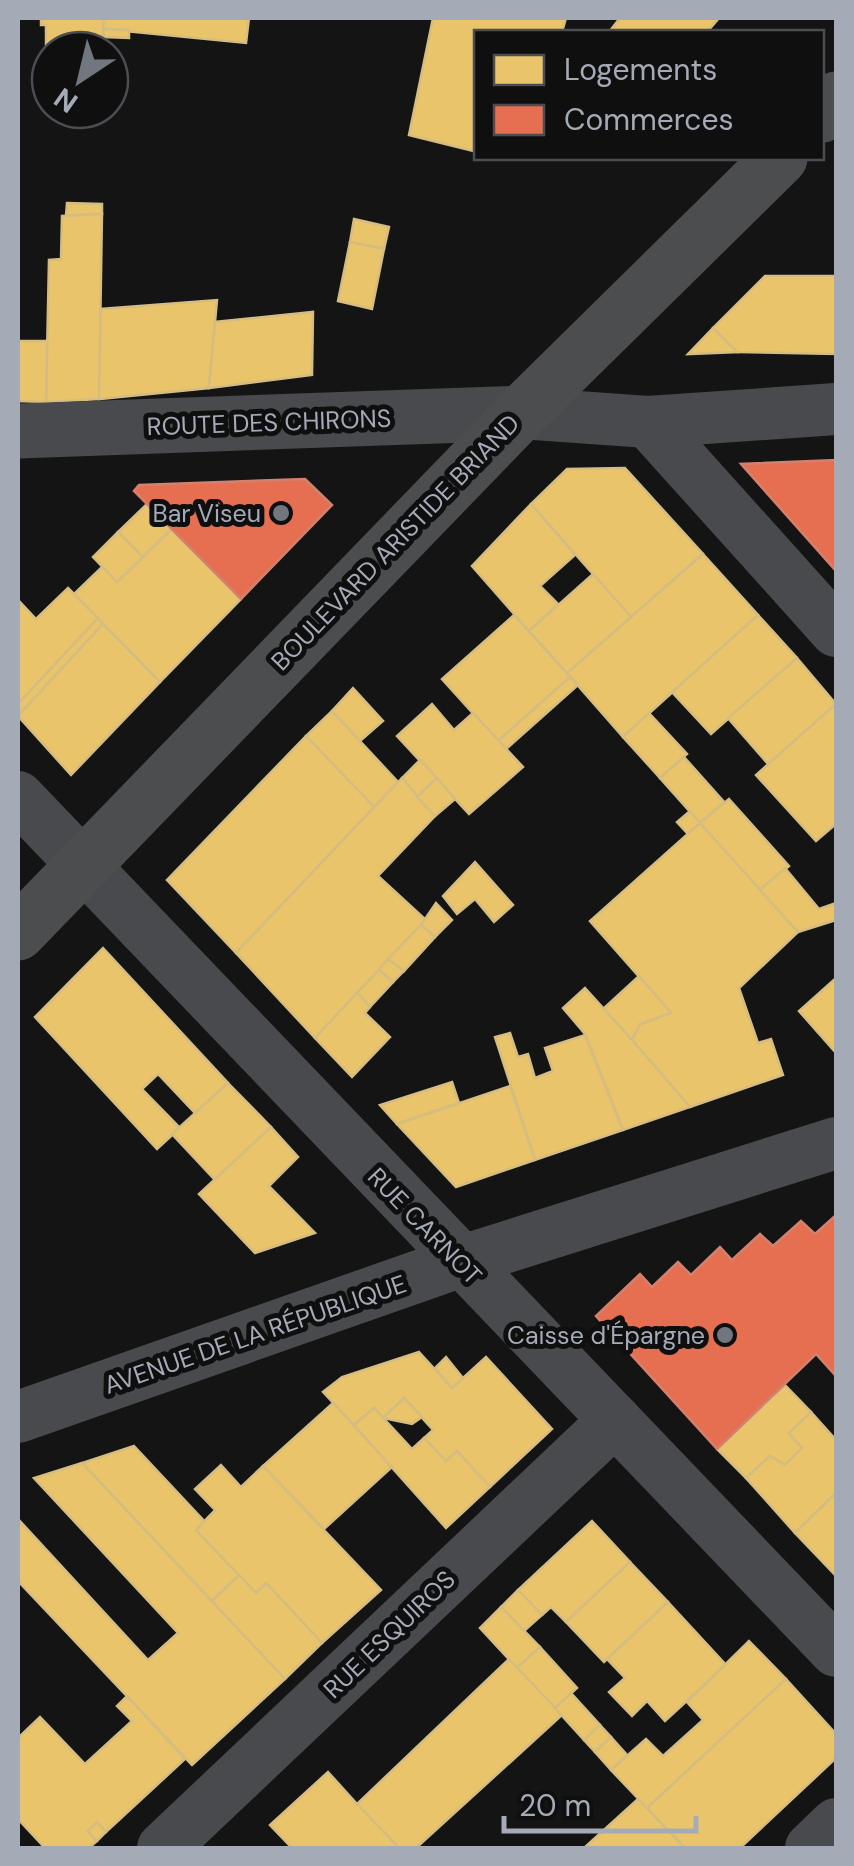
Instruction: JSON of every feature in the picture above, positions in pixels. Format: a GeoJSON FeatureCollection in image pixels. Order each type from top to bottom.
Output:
{"type":"FeatureCollection","features":[{"type":"Feature","properties":{"kind":"main road","name":"BOULEVARD ARISTIDE BRIAND"},"geometry":{"type":"LineString","coordinates":[[18,933],[521,413],[775,162]]}},
{"type":"Feature","properties":{"kind":"street"},"geometry":{"type":"LineString","coordinates":[[521,413],[648,422],[836,409]]}},
{"type":"Feature","properties":{"kind":"street","name":"ROUTE DES CHIRONS"},"geometry":{"type":"LineString","coordinates":[[18,431],[521,413]]}},
{"type":"Feature","properties":{"kind":"street"},"geometry":{"type":"LineString","coordinates":[[648,422],[836,631]]}},
{"type":"Feature","properties":{"kind":"street","name":"RUE CARNOT"},"geometry":{"type":"LineString","coordinates":[[18,797],[836,1651]]}},
{"type":"Feature","properties":{"kind":"street","name":"AVENUE DE LA RÉPUBLIQUE"},"geometry":{"type":"LineString","coordinates":[[18,1417],[460,1262],[836,1143]]}},
{"type":"Feature","properties":{"kind":"street","name":"RUE ESQUIROS"},"geometry":{"type":"LineString","coordinates":[[164,1848],[614,1420]]}},
{"type":"Feature","properties":{"kind":"street"},"geometry":{"type":"LineString","coordinates":[[811,1848],[836,1824]]}},
{"type":"Feature","properties":{"kind":"building: Logements"},"geometry":{"type":"Polygon","coordinates":[[[41,18],[104,18],[104,30],[46,30],[46,25],[41,25],[41,18]]]}},
{"type":"Feature","properties":{"kind":"building: Logements"},"geometry":{"type":"Polygon","coordinates":[[[104,18],[249,18],[246,43],[103,29],[104,18]]]}},
{"type":"Feature","properties":{"kind":"building: Logements"},"geometry":{"type":"Polygon","coordinates":[[[433,18],[566,18],[563,30],[474,30],[474,151],[409,135],[433,18]]]}},
{"type":"Feature","properties":{"kind":"building: Logements"},"geometry":{"type":"Polygon","coordinates":[[[620,18],[719,18],[709,30],[611,30],[620,18]]]}},
{"type":"Feature","properties":{"kind":"building: Logements"},"geometry":{"type":"Polygon","coordinates":[[[67,203],[102,204],[102,214],[66,216],[67,203]]]}},
{"type":"Feature","properties":{"kind":"building: Logements"},"geometry":{"type":"Polygon","coordinates":[[[102,214],[99,399],[46,402],[49,260],[61,259],[62,216],[102,214]]]}},
{"type":"Feature","properties":{"kind":"building: Logements"},"geometry":{"type":"Polygon","coordinates":[[[354,219],[389,227],[384,249],[350,242],[354,219]]]}},
{"type":"Feature","properties":{"kind":"building: Logements"},"geometry":{"type":"Polygon","coordinates":[[[350,242],[384,249],[372,309],[338,301],[350,242]]]}},
{"type":"Feature","properties":{"kind":"building: Logements"},"geometry":{"type":"Polygon","coordinates":[[[765,276],[836,276],[836,354],[737,352],[713,328],[765,276]]]}},
{"type":"Feature","properties":{"kind":"building: Logements"},"geometry":{"type":"Polygon","coordinates":[[[217,300],[209,388],[99,399],[101,309],[217,300]]]}},
{"type":"Feature","properties":{"kind":"building: Logements"},"geometry":{"type":"Polygon","coordinates":[[[313,312],[312,375],[209,388],[215,322],[313,312]]]}},
{"type":"Feature","properties":{"kind":"building: Logements"},"geometry":{"type":"Polygon","coordinates":[[[713,328],[737,352],[688,354],[713,328]]]}},
{"type":"Feature","properties":{"kind":"building: Logements"},"geometry":{"type":"Polygon","coordinates":[[[18,341],[47,341],[46,402],[18,401],[18,341]]]}},
{"type":"Feature","properties":{"kind":"building: Logements"},"geometry":{"type":"Polygon","coordinates":[[[625,468],[703,554],[631,617],[531,504],[567,469],[625,468]]]}},
{"type":"Feature","properties":{"kind":"building: Logements"},"geometry":{"type":"Polygon","coordinates":[[[147,504],[172,529],[143,557],[118,532],[147,504]]]}},
{"type":"Feature","properties":{"kind":"building: Logements"},"geometry":{"type":"Polygon","coordinates":[[[531,504],[575,555],[540,586],[558,604],[529,631],[472,566],[531,504]]]}},
{"type":"Feature","properties":{"kind":"building: Logements"},"geometry":{"type":"Polygon","coordinates":[[[172,529],[241,599],[160,682],[74,594],[103,566],[117,582],[172,529]]]}},
{"type":"Feature","properties":{"kind":"building: Logements"},"geometry":{"type":"Polygon","coordinates":[[[118,532],[143,557],[117,582],[93,557],[118,532]]]}},
{"type":"Feature","properties":{"kind":"building: Logements"},"geometry":{"type":"Polygon","coordinates":[[[703,554],[758,615],[623,737],[567,673],[703,554]]]}},
{"type":"Feature","properties":{"kind":"building: Logements"},"geometry":{"type":"Polygon","coordinates":[[[593,574],[631,617],[567,673],[529,631],[593,574]]]}},
{"type":"Feature","properties":{"kind":"building: Logements"},"geometry":{"type":"Polygon","coordinates":[[[68,588],[98,618],[18,704],[18,600],[36,619],[68,588]]]}},
{"type":"Feature","properties":{"kind":"building: Logements"},"geometry":{"type":"Polygon","coordinates":[[[514,615],[570,677],[498,741],[442,679],[514,615]]]}},
{"type":"Feature","properties":{"kind":"building: Logements"},"geometry":{"type":"Polygon","coordinates":[[[758,615],[797,658],[711,734],[672,692],[758,615]]]}},
{"type":"Feature","properties":{"kind":"building: Logements"},"geometry":{"type":"Polygon","coordinates":[[[98,618],[103,624],[18,716],[18,704],[98,618]]]}},
{"type":"Feature","properties":{"kind":"building: Logements"},"geometry":{"type":"Polygon","coordinates":[[[103,624],[160,682],[71,775],[18,716],[103,624]]]}},
{"type":"Feature","properties":{"kind":"building: Logements"},"geometry":{"type":"Polygon","coordinates":[[[797,658],[836,704],[768,764],[728,718],[797,658]]]}},
{"type":"Feature","properties":{"kind":"building: Logements"},"geometry":{"type":"Polygon","coordinates":[[[570,677],[578,685],[506,749],[498,741],[570,677]]]}},
{"type":"Feature","properties":{"kind":"building: Logements"},"geometry":{"type":"Polygon","coordinates":[[[353,688],[383,721],[360,741],[332,711],[353,688]]]}},
{"type":"Feature","properties":{"kind":"building: Logements"},"geometry":{"type":"Polygon","coordinates":[[[432,704],[454,730],[473,713],[523,767],[469,814],[397,736],[432,704]]]}},
{"type":"Feature","properties":{"kind":"building: Logements"},"geometry":{"type":"Polygon","coordinates":[[[836,704],[836,824],[816,841],[756,775],[836,704]]]}},
{"type":"Feature","properties":{"kind":"building: Logements"},"geometry":{"type":"Polygon","coordinates":[[[332,711],[398,782],[374,807],[306,736],[332,711]]]}},
{"type":"Feature","properties":{"kind":"building: Logements"},"geometry":{"type":"Polygon","coordinates":[[[649,713],[687,754],[660,778],[623,737],[649,713]]]}},
{"type":"Feature","properties":{"kind":"building: Logements"},"geometry":{"type":"Polygon","coordinates":[[[306,736],[374,807],[236,953],[167,880],[306,736]]]}},
{"type":"Feature","properties":{"kind":"building: Logements"},"geometry":{"type":"Polygon","coordinates":[[[684,757],[724,802],[700,823],[660,778],[684,757]]]}},
{"type":"Feature","properties":{"kind":"building: Logements"},"geometry":{"type":"Polygon","coordinates":[[[420,760],[437,778],[417,797],[402,778],[420,760]]]}},
{"type":"Feature","properties":{"kind":"building: Logements"},"geometry":{"type":"Polygon","coordinates":[[[402,778],[435,816],[378,876],[426,920],[315,1038],[236,953],[402,778]]]}},
{"type":"Feature","properties":{"kind":"building: Logements"},"geometry":{"type":"Polygon","coordinates":[[[437,778],[455,799],[435,816],[417,797],[437,778]]]}},
{"type":"Feature","properties":{"kind":"building: Logements"},"geometry":{"type":"Polygon","coordinates":[[[729,799],[789,866],[760,890],[700,823],[729,799]]]}},
{"type":"Feature","properties":{"kind":"building: Logements"},"geometry":{"type":"Polygon","coordinates":[[[690,811],[700,823],[688,834],[677,822],[690,811]]]}},
{"type":"Feature","properties":{"kind":"building: Logements"},"geometry":{"type":"Polygon","coordinates":[[[700,823],[798,932],[739,988],[758,1043],[771,1039],[783,1075],[690,1107],[632,1040],[640,1024],[671,1013],[590,921],[700,823]]]}},
{"type":"Feature","properties":{"kind":"building: Logements"},"geometry":{"type":"Polygon","coordinates":[[[475,862],[513,905],[494,922],[475,899],[457,914],[443,896],[475,862]]]}},
{"type":"Feature","properties":{"kind":"building: Logements"},"geometry":{"type":"Polygon","coordinates":[[[785,868],[819,909],[836,903],[836,920],[798,932],[760,890],[785,868]]]}},
{"type":"Feature","properties":{"kind":"building: Logements"},"geometry":{"type":"Polygon","coordinates":[[[436,903],[452,920],[435,937],[421,925],[436,903]]]}},
{"type":"Feature","properties":{"kind":"building: Logements"},"geometry":{"type":"Polygon","coordinates":[[[421,925],[435,937],[404,971],[388,959],[421,925]]]}},
{"type":"Feature","properties":{"kind":"building: Logements"},"geometry":{"type":"Polygon","coordinates":[[[103,948],[228,1083],[195,1113],[158,1074],[142,1089],[180,1128],[157,1149],[35,1017],[103,948]]]}},
{"type":"Feature","properties":{"kind":"building: Logements"},"geometry":{"type":"Polygon","coordinates":[[[388,959],[404,971],[393,982],[379,970],[388,959]]]}},
{"type":"Feature","properties":{"kind":"building: Logements"},"geometry":{"type":"Polygon","coordinates":[[[379,970],[393,982],[370,1007],[357,993],[379,970]]]}},
{"type":"Feature","properties":{"kind":"building: Logements"},"geometry":{"type":"Polygon","coordinates":[[[639,976],[671,1013],[640,1024],[632,1040],[603,1009],[639,976]]]}},
{"type":"Feature","properties":{"kind":"building: Logements"},"geometry":{"type":"Polygon","coordinates":[[[836,978],[836,1053],[799,1011],[836,978]]]}},
{"type":"Feature","properties":{"kind":"building: Logements"},"geometry":{"type":"Polygon","coordinates":[[[585,988],[690,1107],[623,1130],[585,1034],[563,1008],[585,988]]]}},
{"type":"Feature","properties":{"kind":"building: Logements"},"geometry":{"type":"Polygon","coordinates":[[[357,993],[370,1007],[365,1013],[390,1037],[352,1077],[315,1038],[357,993]]]}},
{"type":"Feature","properties":{"kind":"building: Logements"},"geometry":{"type":"Polygon","coordinates":[[[510,1033],[518,1057],[528,1054],[535,1078],[553,1071],[545,1048],[585,1035],[623,1130],[535,1160],[495,1037],[510,1033]]]}},
{"type":"Feature","properties":{"kind":"building: Logements"},"geometry":{"type":"Polygon","coordinates":[[[452,1082],[459,1103],[397,1124],[380,1105],[452,1082]]]}},
{"type":"Feature","properties":{"kind":"building: Logements"},"geometry":{"type":"Polygon","coordinates":[[[228,1083],[271,1127],[215,1180],[172,1134],[228,1083]]]}},
{"type":"Feature","properties":{"kind":"building: Logements"},"geometry":{"type":"Polygon","coordinates":[[[510,1086],[535,1160],[456,1187],[397,1124],[510,1086]]]}},
{"type":"Feature","properties":{"kind":"building: Logements"},"geometry":{"type":"Polygon","coordinates":[[[271,1127],[298,1157],[269,1186],[315,1233],[255,1253],[199,1194],[271,1127]]]}},
{"type":"Feature","properties":{"kind":"building: Logements"},"geometry":{"type":"Polygon","coordinates":[[[419,1352],[452,1388],[486,1357],[552,1429],[490,1487],[457,1451],[446,1461],[424,1438],[433,1430],[404,1398],[383,1418],[374,1408],[354,1425],[323,1392],[342,1377],[419,1352]]]}},
{"type":"Feature","properties":{"kind":"building: Logements"},"geometry":{"type":"Polygon","coordinates":[[[446,1357],[463,1378],[452,1388],[435,1368],[446,1357]]]}},
{"type":"Feature","properties":{"kind":"building: Logements"},"geometry":{"type":"Polygon","coordinates":[[[785,1385],[811,1412],[789,1433],[802,1448],[785,1465],[770,1456],[746,1478],[717,1449],[785,1385]]]}},
{"type":"Feature","properties":{"kind":"building: Logements"},"geometry":{"type":"Polygon","coordinates":[[[404,1398],[422,1417],[412,1424],[383,1418],[404,1398]]]}},
{"type":"Feature","properties":{"kind":"building: Logements"},"geometry":{"type":"Polygon","coordinates":[[[333,1403],[392,1467],[324,1529],[263,1466],[333,1403]]]}},
{"type":"Feature","properties":{"kind":"building: Logements"},"geometry":{"type":"Polygon","coordinates":[[[374,1408],[412,1449],[424,1438],[446,1461],[457,1451],[490,1487],[446,1528],[354,1425],[374,1408]]]}},
{"type":"Feature","properties":{"kind":"building: Logements"},"geometry":{"type":"Polygon","coordinates":[[[811,1412],[836,1440],[836,1493],[795,1533],[746,1478],[770,1456],[785,1465],[802,1448],[789,1433],[811,1412]]]}},
{"type":"Feature","properties":{"kind":"building: Logements"},"geometry":{"type":"Polygon","coordinates":[[[134,1446],[205,1522],[196,1530],[239,1575],[212,1601],[82,1463],[134,1446]]]}},
{"type":"Feature","properties":{"kind":"building: Logements"},"geometry":{"type":"Polygon","coordinates":[[[82,1463],[285,1679],[192,1765],[18,1581],[18,1519],[148,1660],[178,1633],[34,1478],[82,1463]]]}},
{"type":"Feature","properties":{"kind":"building: Logements"},"geometry":{"type":"Polygon","coordinates":[[[221,1465],[241,1487],[263,1466],[381,1590],[322,1643],[266,1583],[256,1593],[196,1530],[215,1510],[195,1489],[221,1465]]]}},
{"type":"Feature","properties":{"kind":"building: Logements"},"geometry":{"type":"Polygon","coordinates":[[[836,1493],[836,1576],[795,1533],[836,1493]]]}},
{"type":"Feature","properties":{"kind":"building: Logements"},"geometry":{"type":"Polygon","coordinates":[[[592,1521],[630,1562],[566,1622],[551,1607],[542,1615],[518,1590],[592,1521]]]}},
{"type":"Feature","properties":{"kind":"building: Logements"},"geometry":{"type":"Polygon","coordinates":[[[630,1562],[668,1602],[604,1662],[566,1622],[630,1562]]]}},
{"type":"Feature","properties":{"kind":"building: Logements"},"geometry":{"type":"Polygon","coordinates":[[[239,1575],[256,1593],[266,1583],[322,1643],[285,1679],[212,1601],[239,1575]]]}},
{"type":"Feature","properties":{"kind":"building: Logements"},"geometry":{"type":"Polygon","coordinates":[[[518,1590],[542,1615],[524,1631],[501,1607],[518,1590]]]}},
{"type":"Feature","properties":{"kind":"building: Logements"},"geometry":{"type":"Polygon","coordinates":[[[668,1602],[726,1665],[665,1721],[647,1701],[632,1716],[609,1692],[625,1678],[607,1659],[668,1602]]]}},
{"type":"Feature","properties":{"kind":"building: Logements"},"geometry":{"type":"Polygon","coordinates":[[[501,1607],[540,1647],[517,1668],[480,1628],[501,1607]]]}},
{"type":"Feature","properties":{"kind":"building: Logements"},"geometry":{"type":"Polygon","coordinates":[[[749,1641],[786,1679],[647,1808],[611,1770],[646,1739],[663,1756],[703,1720],[687,1702],[749,1641]]]}},
{"type":"Feature","properties":{"kind":"building: Logements"},"geometry":{"type":"Polygon","coordinates":[[[540,1647],[577,1688],[555,1708],[517,1668],[540,1647]]]}},
{"type":"Feature","properties":{"kind":"building: Logements"},"geometry":{"type":"Polygon","coordinates":[[[509,1659],[562,1715],[416,1848],[399,1848],[357,1804],[509,1659]]]}},
{"type":"Feature","properties":{"kind":"building: Logements"},"geometry":{"type":"Polygon","coordinates":[[[786,1679],[836,1734],[836,1758],[740,1848],[685,1848],[647,1808],[786,1679]]]}},
{"type":"Feature","properties":{"kind":"building: Logements"},"geometry":{"type":"Polygon","coordinates":[[[571,1693],[600,1725],[584,1740],[555,1708],[571,1693]]]}},
{"type":"Feature","properties":{"kind":"building: Logements"},"geometry":{"type":"Polygon","coordinates":[[[127,1696],[185,1759],[106,1832],[97,1822],[88,1831],[97,1841],[89,1848],[45,1848],[18,1819],[18,1738],[40,1717],[85,1764],[132,1721],[117,1706],[127,1696]]]}},
{"type":"Feature","properties":{"kind":"building: Logements"},"geometry":{"type":"Polygon","coordinates":[[[600,1725],[611,1737],[595,1752],[584,1740],[600,1725]]]}},
{"type":"Feature","properties":{"kind":"building: Logements"},"geometry":{"type":"Polygon","coordinates":[[[611,1737],[627,1755],[611,1770],[595,1752],[611,1737]]]}},
{"type":"Feature","properties":{"kind":"building: Logements"},"geometry":{"type":"Polygon","coordinates":[[[328,1772],[399,1848],[292,1848],[270,1825],[328,1772]]]}},
{"type":"Feature","properties":{"kind":"building: Logements"},"geometry":{"type":"Polygon","coordinates":[[[638,1799],[685,1848],[584,1848],[638,1799]]]}},
{"type":"Feature","properties":{"kind":"building: Logements"},"geometry":{"type":"Polygon","coordinates":[[[97,1822],[106,1832],[97,1841],[88,1831],[97,1822]]]}},
{"type":"Feature","properties":{"kind":"building: Commerces"},"geometry":{"type":"Polygon","coordinates":[[[836,460],[836,571],[741,464],[836,460]]]}},
{"type":"Feature","properties":{"kind":"building: Commerces"},"geometry":{"type":"Polygon","coordinates":[[[305,479],[332,505],[241,599],[134,491],[139,485],[305,479]]]}},
{"type":"Feature","properties":{"kind":"building: Commerces","name":"Caisse d'Épargne"},"geometry":{"type":"Polygon","coordinates":[[[836,1215],[836,1376],[816,1354],[717,1449],[596,1316],[640,1274],[652,1287],[678,1262],[691,1275],[720,1247],[732,1260],[760,1234],[773,1246],[801,1221],[815,1234],[836,1215]]]}},
{"type":"Feature","properties":{"kind":"place","name":"Bar Viseu"},"geometry":{"type":"Point","coordinates":[281,513]}},
{"type":"Feature","properties":{"kind":"place","name":"Caisse d'Épargne"},"geometry":{"type":"Point","coordinates":[725,1335]}}]}
